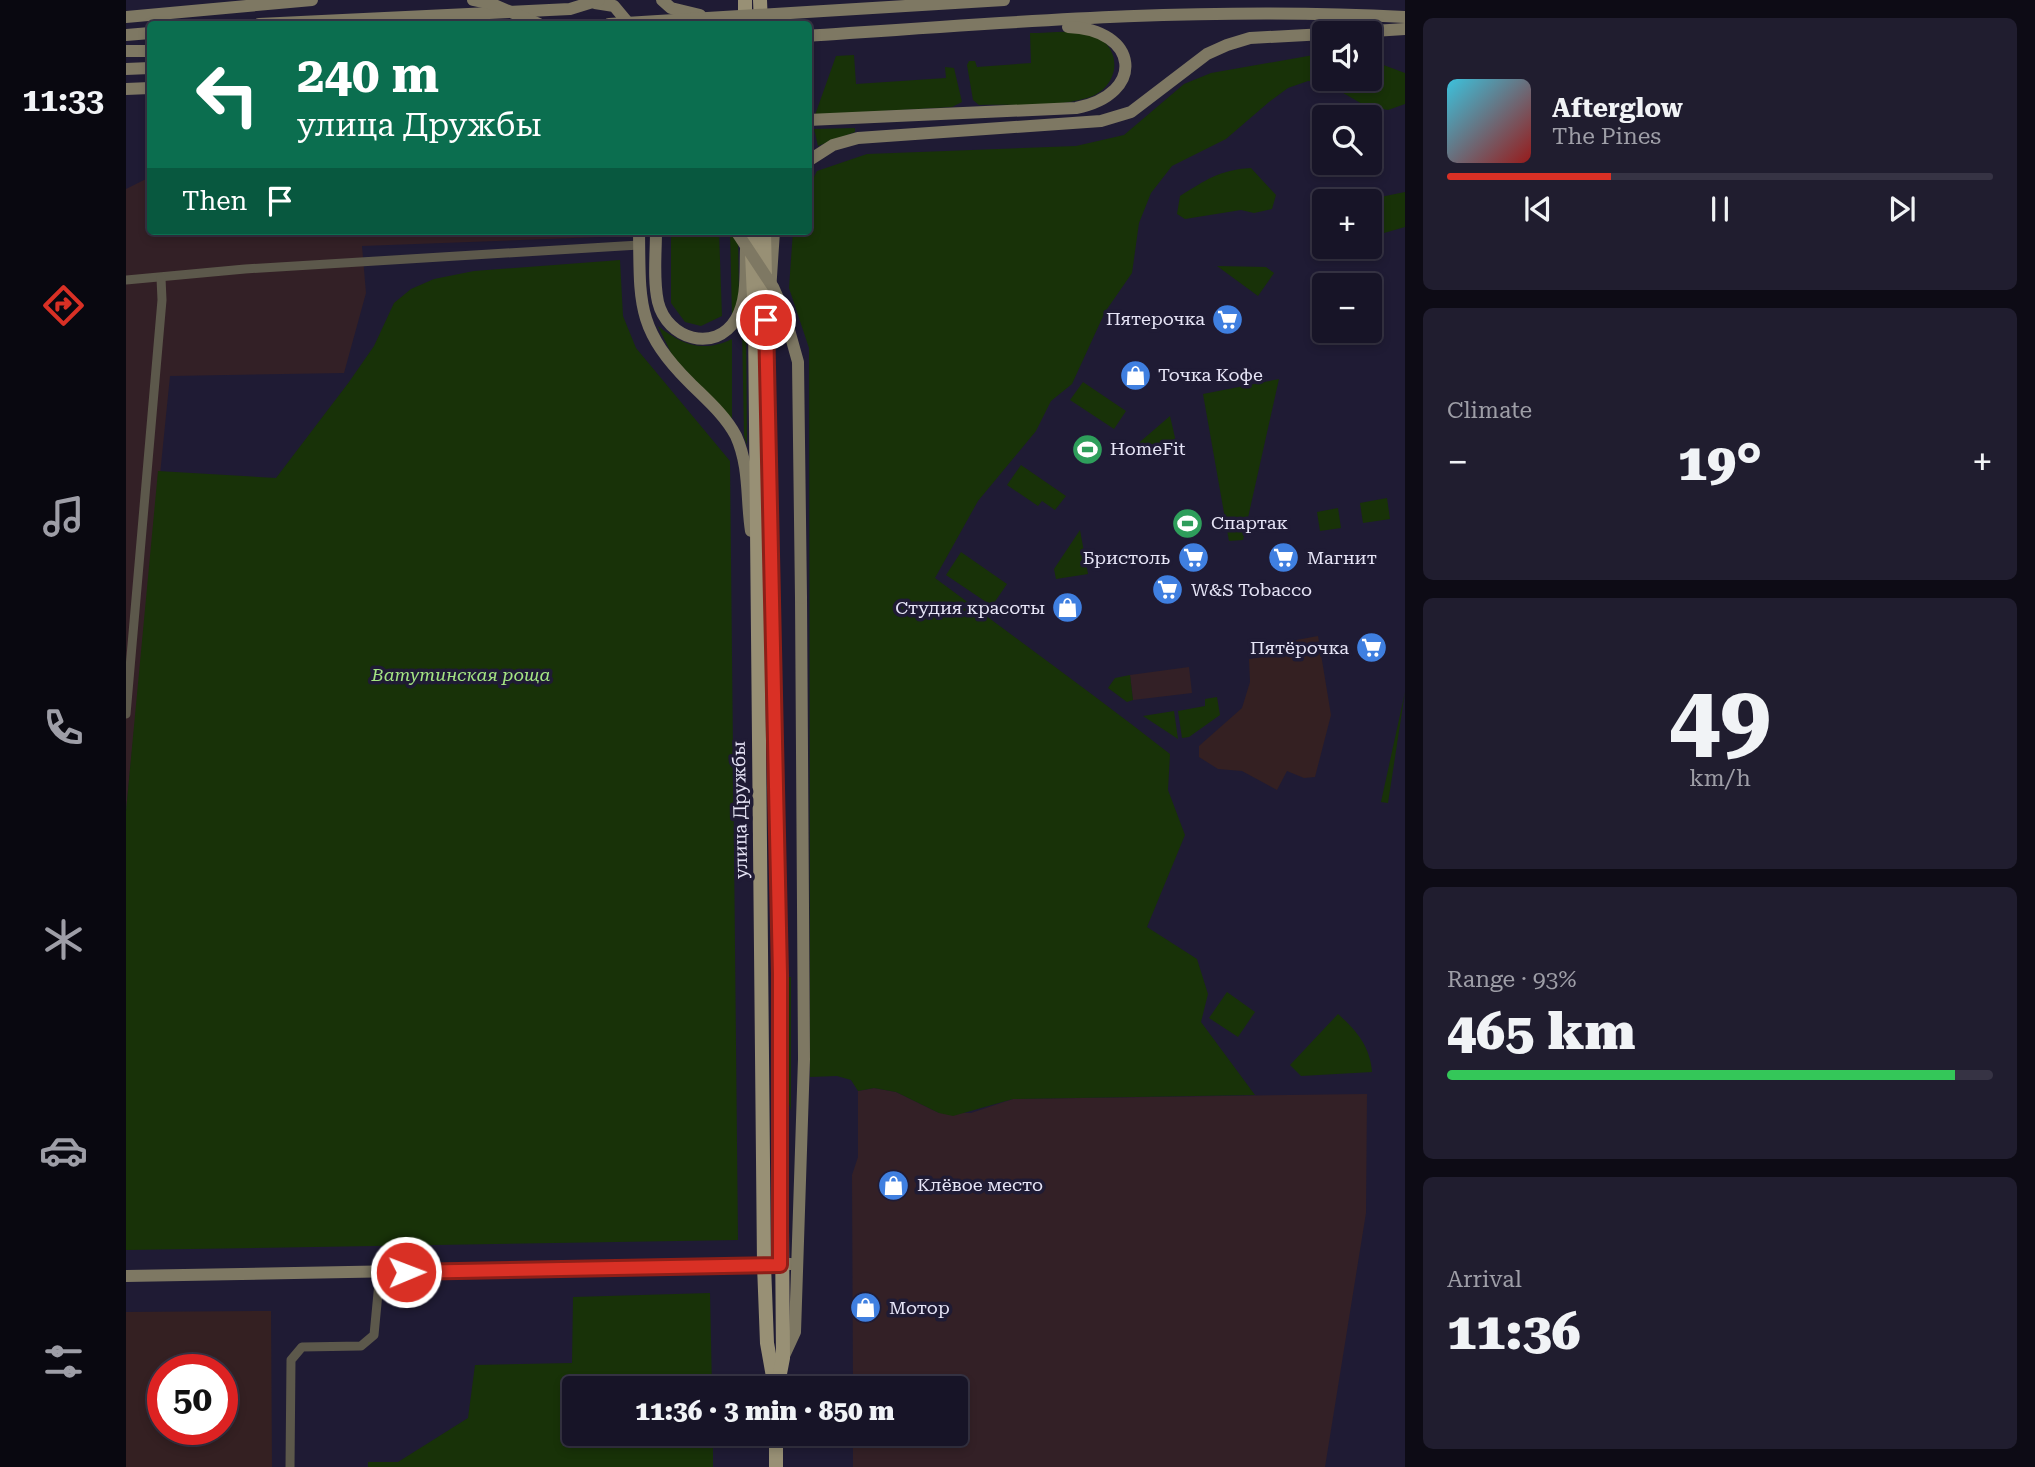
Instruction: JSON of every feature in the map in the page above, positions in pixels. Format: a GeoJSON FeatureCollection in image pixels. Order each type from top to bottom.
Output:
{"type":"FeatureCollection","features":[{"type":"Feature","properties":{"kind":"main road"},"geometry":{"type":"LineString","coordinates":[[126,17],[312,0]]}},
{"type":"Feature","properties":{"kind":"main road"},"geometry":{"type":"LineString","coordinates":[[472,0],[492,4],[532,21]]}},
{"type":"Feature","properties":{"kind":"main road"},"geometry":{"type":"LineString","coordinates":[[662,0],[671,8],[689,14],[728,19]]}},
{"type":"Feature","properties":{"kind":"main road"},"geometry":{"type":"LineString","coordinates":[[745,0],[745,21]]}},
{"type":"Feature","properties":{"kind":"main road"},"geometry":{"type":"LineString","coordinates":[[761,0],[761,21]]}},
{"type":"Feature","properties":{"kind":"main road"},"geometry":{"type":"LineString","coordinates":[[680,21],[1004,0]]}},
{"type":"Feature","properties":{"kind":"main road"},"geometry":{"type":"LineString","coordinates":[[321,21],[570,9],[597,1],[614,6],[627,21]]}},
{"type":"Feature","properties":{"kind":"main road"},"geometry":{"type":"LineString","coordinates":[[812,36],[1033,21],[1310,12],[1405,18]]}},
{"type":"Feature","properties":{"kind":"main road"},"geometry":{"type":"LineString","coordinates":[[812,120],[1076,108],[1104,100],[1115,92],[1125,65],[1122,52],[1108,36],[1091,29],[1057,27],[1033,21]]}},
{"type":"Feature","properties":{"kind":"main road"},"geometry":{"type":"LineString","coordinates":[[1382,30],[1405,29]]}},
{"type":"Feature","properties":{"kind":"main road"},"geometry":{"type":"LineString","coordinates":[[126,35],[147,33]]}},
{"type":"Feature","properties":{"kind":"main road"},"geometry":{"type":"LineString","coordinates":[[812,158],[833,145],[877,135],[1101,121],[1131,112],[1207,54],[1227,45],[1250,38],[1312,35]]}},
{"type":"Feature","properties":{"kind":"main road"},"geometry":{"type":"LineString","coordinates":[[126,51],[147,51]]}},
{"type":"Feature","properties":{"kind":"main road"},"geometry":{"type":"LineString","coordinates":[[126,69],[147,68]]}},
{"type":"Feature","properties":{"kind":"main road"},"geometry":{"type":"LineString","coordinates":[[126,89],[147,89]]}},
{"type":"Feature","properties":{"kind":"main road"},"geometry":{"type":"LineString","coordinates":[[639,235],[641,298],[653,341],[668,361],[722,415],[741,448],[757,558]]}},
{"type":"Feature","properties":{"kind":"main road"},"geometry":{"type":"LineString","coordinates":[[656,235],[658,302],[668,324],[695,339],[718,335],[738,316],[744,289],[750,235]]}},
{"type":"Feature","properties":{"kind":"main road"},"geometry":{"type":"LineString","coordinates":[[739,235],[773,287],[784,312],[798,362],[804,1059],[795,1332],[783,1358]]}},
{"type":"Feature","properties":{"kind":"main road","name":"улица Дружбы"},"geometry":{"type":"LineString","coordinates":[[750,235],[757,558],[764,1265],[767,1343],[774,1376]]}},
{"type":"Feature","properties":{"kind":"main road","name":"улица Дружбы"},"geometry":{"type":"LineString","coordinates":[[764,235],[779,960],[783,1358],[779,1376]]}},
{"type":"Feature","properties":{"kind":"main road"},"geometry":{"type":"LineString","coordinates":[[766,320],[774,235]]}},
{"type":"Feature","properties":{"kind":"main road"},"geometry":{"type":"LineString","coordinates":[[126,1276],[799,1264]]}},
{"type":"Feature","properties":{"kind":"main road"},"geometry":{"type":"LineString","coordinates":[[776,1446],[776,1467]]}},
{"type":"Feature","properties":{"kind":"street"},"geometry":{"type":"LineString","coordinates":[[126,280],[271,267],[639,245]]}},
{"type":"Feature","properties":{"kind":"street"},"geometry":{"type":"LineString","coordinates":[[126,714],[162,300],[161,278]]}},
{"type":"Feature","properties":{"kind":"street"},"geometry":{"type":"LineString","coordinates":[[290,1467],[291,1360],[302,1347],[361,1346],[374,1335],[380,1272]]}},
{"type":"Feature","properties":{"kind":"shaded area"},"geometry":{"type":"Polygon","coordinates":[[[147,178],[147,235],[600,237],[362,246],[366,293],[344,373],[170,376],[126,811],[126,189],[147,178]]]}},
{"type":"Feature","properties":{"kind":"shaded area"},"geometry":{"type":"Polygon","coordinates":[[[1318,636],[1331,715],[1315,777],[1304,778],[1287,771],[1277,790],[1242,771],[1218,769],[1199,757],[1199,746],[1242,708],[1250,682],[1249,659],[1276,655],[1275,644],[1318,636]]]}},
{"type":"Feature","properties":{"kind":"shaded area"},"geometry":{"type":"Polygon","coordinates":[[[1189,667],[1192,693],[1133,700],[1130,675],[1189,667]]]}},
{"type":"Feature","properties":{"kind":"shaded area"},"geometry":{"type":"Polygon","coordinates":[[[874,1088],[896,1092],[939,1113],[971,1113],[1013,1099],[1367,1094],[1366,1213],[1325,1467],[853,1467],[853,1446],[968,1446],[968,1376],[853,1376],[852,1175],[858,1157],[858,1091],[874,1088]]]}},
{"type":"Feature","properties":{"kind":"shaded area"},"geometry":{"type":"Polygon","coordinates":[[[271,1311],[272,1467],[126,1467],[126,1312],[271,1311]]]}},
{"type":"Feature","properties":{"kind":"green space"},"geometry":{"type":"Polygon","coordinates":[[[1077,32],[1097,37],[1107,44],[1112,53],[1113,74],[1108,84],[1087,98],[1074,101],[979,105],[973,100],[967,65],[969,61],[975,61],[977,67],[1031,63],[1030,33],[1077,32]]]}},
{"type":"Feature","properties":{"kind":"green space"},"geometry":{"type":"Polygon","coordinates":[[[854,55],[856,84],[946,78],[945,67],[954,68],[962,102],[952,107],[815,115],[836,56],[854,55]]]}},
{"type":"Feature","properties":{"kind":"green space"},"geometry":{"type":"Polygon","coordinates":[[[1312,55],[1312,81],[1288,88],[1226,139],[1172,166],[1151,193],[1139,223],[1132,273],[1105,312],[1072,384],[1051,401],[1036,431],[978,501],[935,578],[1170,754],[1168,790],[1185,835],[1147,927],[1197,959],[1208,994],[1201,1022],[1255,1095],[1013,1099],[953,1116],[939,1113],[896,1092],[874,1088],[858,1091],[851,1080],[837,1076],[810,1077],[809,348],[789,288],[793,235],[812,235],[812,181],[817,171],[867,154],[1076,146],[1124,135],[1184,84],[1211,73],[1312,55]]]}},
{"type":"Feature","properties":{"kind":"green space"},"geometry":{"type":"Polygon","coordinates":[[[1382,64],[1405,73],[1405,104],[1388,110],[1382,109],[1382,105],[1364,105],[1340,91],[1382,91],[1382,64]]]}},
{"type":"Feature","properties":{"kind":"green space"},"geometry":{"type":"Polygon","coordinates":[[[855,128],[855,132],[818,146],[814,129],[855,128]]]}},
{"type":"Feature","properties":{"kind":"green space"},"geometry":{"type":"Polygon","coordinates":[[[1251,168],[1276,195],[1272,209],[1254,213],[1241,210],[1185,219],[1177,214],[1180,196],[1221,174],[1251,168]]]}},
{"type":"Feature","properties":{"kind":"green space"},"geometry":{"type":"Polygon","coordinates":[[[1405,192],[1405,227],[1382,234],[1382,197],[1405,192]]]}},
{"type":"Feature","properties":{"kind":"green space"},"geometry":{"type":"Polygon","coordinates":[[[671,235],[719,235],[722,316],[701,326],[685,322],[671,303],[671,235]]]}},
{"type":"Feature","properties":{"kind":"green space"},"geometry":{"type":"Polygon","coordinates":[[[730,235],[738,235],[739,300],[732,316],[730,235]]]}},
{"type":"Feature","properties":{"kind":"green space","name":"Ватутинская роща"},"geometry":{"type":"Polygon","coordinates":[[[620,260],[623,316],[636,348],[730,461],[738,1240],[126,1250],[126,811],[158,471],[276,478],[374,346],[394,303],[411,289],[434,279],[474,271],[620,260]]]}},
{"type":"Feature","properties":{"kind":"green space"},"geometry":{"type":"Polygon","coordinates":[[[1217,266],[1266,267],[1274,273],[1258,296],[1217,266]]]}},
{"type":"Feature","properties":{"kind":"green space"},"geometry":{"type":"Polygon","coordinates":[[[746,322],[747,445],[744,436],[742,328],[746,322]]]}},
{"type":"Feature","properties":{"kind":"green space"},"geometry":{"type":"Polygon","coordinates":[[[658,326],[693,345],[712,346],[732,339],[732,419],[673,357],[658,326]]]}},
{"type":"Feature","properties":{"kind":"green space"},"geometry":{"type":"Polygon","coordinates":[[[1279,379],[1243,540],[1229,541],[1203,394],[1279,379]]]}},
{"type":"Feature","properties":{"kind":"green space"},"geometry":{"type":"Polygon","coordinates":[[[1083,382],[1126,411],[1114,429],[1070,400],[1083,382]]]}},
{"type":"Feature","properties":{"kind":"green space"},"geometry":{"type":"Polygon","coordinates":[[[1170,416],[1176,442],[1134,448],[1134,447],[1170,416]]]}},
{"type":"Feature","properties":{"kind":"green space"},"geometry":{"type":"Polygon","coordinates":[[[1021,465],[1066,496],[1055,510],[1042,501],[1038,506],[1007,485],[1021,465]]]}},
{"type":"Feature","properties":{"kind":"green space"},"geometry":{"type":"Polygon","coordinates":[[[1387,498],[1390,519],[1363,523],[1360,503],[1387,498]]]}},
{"type":"Feature","properties":{"kind":"green space"},"geometry":{"type":"Polygon","coordinates":[[[1338,508],[1341,528],[1320,531],[1317,512],[1338,508]]]}},
{"type":"Feature","properties":{"kind":"green space"},"geometry":{"type":"Polygon","coordinates":[[[1080,530],[1088,574],[1056,579],[1054,569],[1080,530]]]}},
{"type":"Feature","properties":{"kind":"green space"},"geometry":{"type":"Polygon","coordinates":[[[961,552],[1007,584],[992,606],[946,575],[961,552]]]}},
{"type":"Feature","properties":{"kind":"green space"},"geometry":{"type":"Polygon","coordinates":[[[1130,675],[1133,700],[1127,702],[1108,688],[1115,678],[1130,675]]]}},
{"type":"Feature","properties":{"kind":"green space"},"geometry":{"type":"Polygon","coordinates":[[[1405,692],[1388,803],[1381,802],[1405,692]]]}},
{"type":"Feature","properties":{"kind":"green space"},"geometry":{"type":"Polygon","coordinates":[[[1217,697],[1220,715],[1189,737],[1182,738],[1178,711],[1205,706],[1205,699],[1217,697]]]}},
{"type":"Feature","properties":{"kind":"green space"},"geometry":{"type":"Polygon","coordinates":[[[1174,711],[1178,739],[1143,716],[1174,711]]]}},
{"type":"Feature","properties":{"kind":"green space"},"geometry":{"type":"Polygon","coordinates":[[[786,977],[791,977],[791,1111],[785,1087],[786,977]]]}},
{"type":"Feature","properties":{"kind":"green space"},"geometry":{"type":"Polygon","coordinates":[[[1227,992],[1255,1012],[1238,1037],[1209,1018],[1227,992]]]}},
{"type":"Feature","properties":{"kind":"green space"},"geometry":{"type":"Polygon","coordinates":[[[1338,1014],[1361,1039],[1372,1072],[1301,1076],[1290,1065],[1338,1014]]]}},
{"type":"Feature","properties":{"kind":"green space"},"geometry":{"type":"Polygon","coordinates":[[[710,1293],[712,1376],[562,1376],[562,1446],[713,1446],[713,1467],[368,1467],[368,1462],[398,1462],[468,1418],[475,1365],[572,1363],[573,1297],[710,1293]]]}},
{"type":"Feature","properties":{"kind":"place","name":"Пятерочка"},"geometry":{"type":"Point","coordinates":[1228,319]}},
{"type":"Feature","properties":{"kind":"place","name":"Точка Кофе"},"geometry":{"type":"Point","coordinates":[1135,375]}},
{"type":"Feature","properties":{"kind":"place","name":"HomeFit"},"geometry":{"type":"Point","coordinates":[1087,449]}},
{"type":"Feature","properties":{"kind":"place","name":"Спартак"},"geometry":{"type":"Point","coordinates":[1188,523]}},
{"type":"Feature","properties":{"kind":"place","name":"Бристоль"},"geometry":{"type":"Point","coordinates":[1193,558]}},
{"type":"Feature","properties":{"kind":"place","name":"Магнит"},"geometry":{"type":"Point","coordinates":[1284,558]}},
{"type":"Feature","properties":{"kind":"place","name":"W&S Tobacco"},"geometry":{"type":"Point","coordinates":[1168,590]}},
{"type":"Feature","properties":{"kind":"place","name":"Студия красоты"},"geometry":{"type":"Point","coordinates":[1068,608]}},
{"type":"Feature","properties":{"kind":"place","name":"Пятёрочка"},"geometry":{"type":"Point","coordinates":[1372,648]}},
{"type":"Feature","properties":{"kind":"place","name":"Клёвое место"},"geometry":{"type":"Point","coordinates":[894,1185]}},
{"type":"Feature","properties":{"kind":"place","name":"Мотор"},"geometry":{"type":"Point","coordinates":[866,1308]}},
{"type":"Feature","properties":{"kind":"route"},"geometry":{"type":"LineString","coordinates":[[406,1272],[780,1265],[780,974],[766,320]]}}]}
